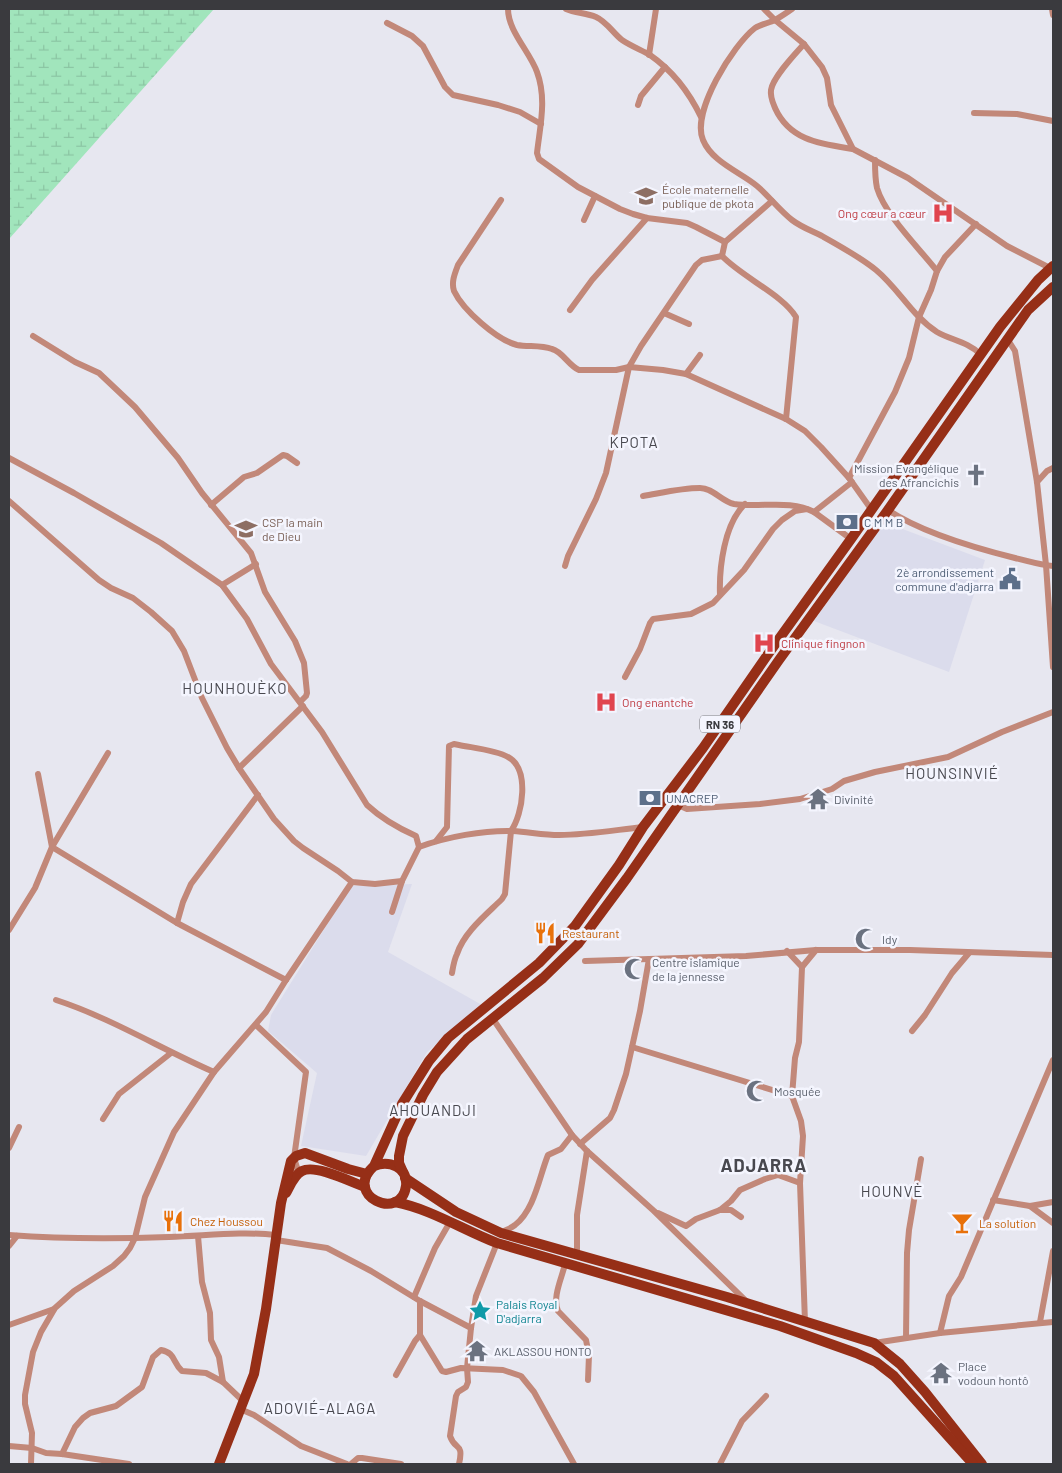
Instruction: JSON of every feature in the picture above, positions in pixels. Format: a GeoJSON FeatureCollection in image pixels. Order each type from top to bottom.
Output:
{"type":"FeatureCollection","features":[{"type":"Feature","properties":{"kind":"main road","name":"RN 36"},"geometry":{"type":"LineString","coordinates":[[371,1170],[402,1104],[429,1061],[448,1038],[539,963],[575,926],[619,865],[643,827],[703,748],[980,354],[1029,290],[1052,267]]}},
{"type":"Feature","properties":{"kind":"main road","name":"RN 36"},"geometry":{"type":"LineString","coordinates":[[404,1175],[399,1163],[400,1144],[423,1094],[437,1072],[449,1056],[467,1039],[558,965],[578,944],[860,546],[888,510],[1028,310],[1053,286]]}},
{"type":"Feature","properties":{"kind":"main road"},"geometry":{"type":"LineString","coordinates":[[219,1464],[258,1359],[286,1176],[291,1161],[305,1153],[348,1169],[371,1170],[382,1163],[390,1164],[398,1167],[404,1175],[456,1212],[501,1233],[748,1303],[874,1343],[900,1364],[925,1392],[982,1464]]}},
{"type":"Feature","properties":{"kind":"main road"},"geometry":{"type":"LineString","coordinates":[[281,1203],[299,1174],[309,1169],[318,1170],[365,1187]]}},
{"type":"Feature","properties":{"kind":"main road"},"geometry":{"type":"LineString","coordinates":[[371,1170],[365,1187],[369,1196],[376,1202],[386,1204],[395,1202],[421,1208],[473,1234],[497,1243],[780,1326],[876,1362],[894,1376],[973,1464]]}},
{"type":"Feature","properties":{"kind":"main road"},"geometry":{"type":"LineString","coordinates":[[395,1202],[404,1192],[404,1175]]}},
{"type":"Feature","properties":{"kind":"street"},"geometry":{"type":"LineString","coordinates":[[508,9],[513,26],[537,71],[539,79],[544,105],[538,157],[578,187],[633,214],[647,218],[687,223],[724,242]]}},
{"type":"Feature","properties":{"kind":"street"},"geometry":{"type":"LineString","coordinates":[[566,9],[602,20],[621,39],[649,55],[665,67],[693,99],[701,117]]}},
{"type":"Feature","properties":{"kind":"street"},"geometry":{"type":"LineString","coordinates":[[649,55],[656,9]]}},
{"type":"Feature","properties":{"kind":"street"},"geometry":{"type":"LineString","coordinates":[[764,9],[804,44],[822,67],[827,78],[831,106],[853,149]]}},
{"type":"Feature","properties":{"kind":"street"},"geometry":{"type":"LineString","coordinates":[[792,9],[775,20],[757,27],[734,50],[719,75],[701,117],[700,126],[703,140],[711,152],[757,186],[792,220],[844,249],[876,270],[894,286],[919,317],[938,332],[961,341],[980,354]]}},
{"type":"Feature","properties":{"kind":"street"},"geometry":{"type":"LineString","coordinates":[[1052,9],[1053,15]]}},
{"type":"Feature","properties":{"kind":"street"},"geometry":{"type":"LineString","coordinates":[[386,23],[412,36],[423,46],[445,87],[453,95],[520,112],[541,124]]}},
{"type":"Feature","properties":{"kind":"street"},"geometry":{"type":"LineString","coordinates":[[804,44],[774,81],[771,89],[770,96],[781,120],[790,130],[815,141],[853,149],[908,178],[1007,246],[1052,267]]}},
{"type":"Feature","properties":{"kind":"street"},"geometry":{"type":"LineString","coordinates":[[638,106],[641,96],[665,67]]}},
{"type":"Feature","properties":{"kind":"street"},"geometry":{"type":"LineString","coordinates":[[974,113],[1017,114],[1053,121]]}},
{"type":"Feature","properties":{"kind":"street"},"geometry":{"type":"LineString","coordinates":[[874,160],[877,188],[881,197],[893,217],[937,271]]}},
{"type":"Feature","properties":{"kind":"street"},"geometry":{"type":"LineString","coordinates":[[584,220],[595,196]]}},
{"type":"Feature","properties":{"kind":"street"},"geometry":{"type":"LineString","coordinates":[[501,200],[458,265],[453,277],[454,290],[477,320],[516,345],[552,349],[560,353],[574,368],[579,370],[616,370],[629,367],[686,374],[786,419],[805,431],[850,480],[871,509]]}},
{"type":"Feature","properties":{"kind":"street"},"geometry":{"type":"LineString","coordinates":[[722,256],[724,242],[772,201]]}},
{"type":"Feature","properties":{"kind":"street"},"geometry":{"type":"LineString","coordinates":[[570,310],[581,293],[647,218]]}},
{"type":"Feature","properties":{"kind":"street"},"geometry":{"type":"LineString","coordinates":[[625,677],[640,649],[650,623],[654,619],[691,614],[708,606],[744,570],[773,529],[782,520],[796,511],[811,510],[850,480],[895,392],[909,358],[919,317],[937,271],[945,257],[976,224]]}},
{"type":"Feature","properties":{"kind":"street"},"geometry":{"type":"LineString","coordinates":[[565,566],[606,473],[613,449],[629,367],[696,265],[702,260],[722,256]]}},
{"type":"Feature","properties":{"kind":"street"},"geometry":{"type":"LineString","coordinates":[[722,256],[731,265],[784,303],[796,317],[786,419]]}},
{"type":"Feature","properties":{"kind":"street"},"geometry":{"type":"LineString","coordinates":[[664,313],[689,324]]}},
{"type":"Feature","properties":{"kind":"street"},"geometry":{"type":"LineString","coordinates":[[33,336],[75,362],[92,369],[116,388],[135,407],[175,454],[211,505],[251,553],[267,597],[295,641],[304,662],[306,696],[302,704],[239,768]]}},
{"type":"Feature","properties":{"kind":"street"},"geometry":{"type":"LineString","coordinates":[[1008,340],[1015,351],[1050,566],[1053,667]]}},
{"type":"Feature","properties":{"kind":"street"},"geometry":{"type":"LineString","coordinates":[[686,374],[700,355]]}},
{"type":"Feature","properties":{"kind":"street"},"geometry":{"type":"LineString","coordinates":[[211,505],[244,477],[257,473],[283,455],[288,456],[297,463]]}},
{"type":"Feature","properties":{"kind":"street"},"geometry":{"type":"LineString","coordinates":[[9,458],[74,493],[161,544],[222,585],[247,619],[270,664],[302,704],[353,780],[367,805],[389,823],[416,836],[419,847],[402,881],[392,912]]}},
{"type":"Feature","properties":{"kind":"street"},"geometry":{"type":"LineString","coordinates":[[1037,482],[1047,471],[1053,468]]}},
{"type":"Feature","properties":{"kind":"street"},"geometry":{"type":"LineString","coordinates":[[643,496],[699,488],[709,490],[727,502],[779,505],[811,510],[851,539]]}},
{"type":"Feature","properties":{"kind":"street"},"geometry":{"type":"LineString","coordinates":[[9,501],[99,580],[132,598],[172,631],[184,650],[207,709],[239,768],[274,819],[294,840],[352,882],[375,884],[402,881]]}},
{"type":"Feature","properties":{"kind":"street"},"geometry":{"type":"LineString","coordinates":[[720,595],[721,565],[725,549],[735,516],[745,504]]}},
{"type":"Feature","properties":{"kind":"street"},"geometry":{"type":"LineString","coordinates":[[888,510],[911,524],[969,545],[1050,566]]}},
{"type":"Feature","properties":{"kind":"street"},"geometry":{"type":"LineString","coordinates":[[222,585],[256,564]]}},
{"type":"Feature","properties":{"kind":"street"},"geometry":{"type":"LineString","coordinates":[[678,805],[687,809],[800,799],[832,789],[844,781],[874,772],[948,757],[1002,732],[1053,712]]}},
{"type":"Feature","properties":{"kind":"street"},"geometry":{"type":"LineString","coordinates":[[436,841],[447,827],[449,746],[454,744],[501,754],[514,760],[520,776],[522,796],[516,823],[511,831],[505,894],[479,921],[460,946],[452,973]]}},
{"type":"Feature","properties":{"kind":"street"},"geometry":{"type":"LineString","coordinates":[[9,930],[35,888],[52,847],[108,753]]}},
{"type":"Feature","properties":{"kind":"street"},"geometry":{"type":"LineString","coordinates":[[38,774],[52,847],[177,923],[286,980]]}},
{"type":"Feature","properties":{"kind":"street"},"geometry":{"type":"LineString","coordinates":[[177,923],[191,884],[258,795]]}},
{"type":"Feature","properties":{"kind":"street"},"geometry":{"type":"LineString","coordinates":[[419,847],[436,841],[484,833],[511,831],[558,835],[643,827]]}},
{"type":"Feature","properties":{"kind":"street"},"geometry":{"type":"LineString","coordinates":[[31,1464],[32,1433],[25,1404],[28,1378],[41,1332],[55,1308],[74,1291],[113,1266],[124,1256],[135,1238],[145,1197],[174,1132],[214,1072],[266,1012],[352,882]]}},
{"type":"Feature","properties":{"kind":"street"},"geometry":{"type":"LineString","coordinates":[[805,1322],[800,1183],[803,1136],[801,1121],[792,1096],[795,1058],[799,1042],[802,967],[816,950]]}},
{"type":"Feature","properties":{"kind":"street"},"geometry":{"type":"LineString","coordinates":[[585,961],[760,955],[787,951],[816,950],[910,950],[1053,955]]}},
{"type":"Feature","properties":{"kind":"street"},"geometry":{"type":"LineString","coordinates":[[787,951],[802,967]]}},
{"type":"Feature","properties":{"kind":"street"},"geometry":{"type":"LineString","coordinates":[[912,1031],[935,1001],[947,979],[969,953]]}},
{"type":"Feature","properties":{"kind":"street"},"geometry":{"type":"LineString","coordinates":[[580,1144],[612,1114],[626,1074],[649,959]]}},
{"type":"Feature","properties":{"kind":"street"},"geometry":{"type":"LineString","coordinates":[[56,1000],[103,1017],[171,1053],[214,1072]]}},
{"type":"Feature","properties":{"kind":"street"},"geometry":{"type":"LineString","coordinates":[[492,1019],[580,1144],[654,1211],[748,1303]]}},
{"type":"Feature","properties":{"kind":"street"},"geometry":{"type":"LineString","coordinates":[[256,1025],[306,1072],[294,1158],[299,1174]]}},
{"type":"Feature","properties":{"kind":"street"},"geometry":{"type":"LineString","coordinates":[[632,1047],[792,1096]]}},
{"type":"Feature","properties":{"kind":"street"},"geometry":{"type":"LineString","coordinates":[[103,1118],[119,1094],[171,1053]]}},
{"type":"Feature","properties":{"kind":"street"},"geometry":{"type":"LineString","coordinates":[[940,1333],[949,1296],[961,1277],[1053,1060]]}},
{"type":"Feature","properties":{"kind":"street"},"geometry":{"type":"LineString","coordinates":[[9,1148],[19,1127]]}},
{"type":"Feature","properties":{"kind":"street"},"geometry":{"type":"LineString","coordinates":[[501,1233],[515,1225],[524,1215],[531,1204],[548,1155],[561,1149],[572,1135]]}},
{"type":"Feature","properties":{"kind":"street"},"geometry":{"type":"LineString","coordinates":[[577,1255],[577,1215],[587,1151]]}},
{"type":"Feature","properties":{"kind":"street"},"geometry":{"type":"LineString","coordinates":[[906,1338],[907,1253],[921,1159]]}},
{"type":"Feature","properties":{"kind":"street"},"geometry":{"type":"LineString","coordinates":[[654,1211],[686,1226],[696,1219],[720,1210],[740,1190],[765,1180],[778,1176],[800,1183]]}},
{"type":"Feature","properties":{"kind":"street"},"geometry":{"type":"LineString","coordinates":[[993,1200],[1030,1206],[1053,1202]]}},
{"type":"Feature","properties":{"kind":"street"},"geometry":{"type":"LineString","coordinates":[[1030,1206],[1053,1223]]}},
{"type":"Feature","properties":{"kind":"street"},"geometry":{"type":"LineString","coordinates":[[720,1210],[730,1210],[740,1217]]}},
{"type":"Feature","properties":{"kind":"street"},"geometry":{"type":"LineString","coordinates":[[450,1222],[434,1248],[417,1299],[420,1335],[442,1371],[467,1368],[503,1370],[521,1376],[534,1392],[574,1464]]}},
{"type":"Feature","properties":{"kind":"street"},"geometry":{"type":"LineString","coordinates":[[9,1235],[71,1239],[198,1236],[235,1233],[276,1238],[327,1248],[471,1328]]}},
{"type":"Feature","properties":{"kind":"street"},"geometry":{"type":"LineString","coordinates":[[9,1246],[17,1236]]}},
{"type":"Feature","properties":{"kind":"street"},"geometry":{"type":"LineString","coordinates":[[198,1236],[202,1282],[210,1313],[211,1340],[219,1358],[223,1382]]}},
{"type":"Feature","properties":{"kind":"street"},"geometry":{"type":"LineString","coordinates":[[459,1464],[460,1449],[451,1441],[450,1436],[456,1396],[458,1392],[466,1387],[468,1382],[467,1368],[476,1296],[497,1243]]}},
{"type":"Feature","properties":{"kind":"street"},"geometry":{"type":"LineString","coordinates":[[1040,1322],[1053,1251]]}},
{"type":"Feature","properties":{"kind":"street"},"geometry":{"type":"LineString","coordinates":[[565,1264],[556,1306],[558,1311],[586,1340],[589,1355],[588,1380]]}},
{"type":"Feature","properties":{"kind":"street"},"geometry":{"type":"LineString","coordinates":[[9,1325],[55,1308]]}},
{"type":"Feature","properties":{"kind":"street"},"geometry":{"type":"LineString","coordinates":[[874,1343],[940,1333],[1053,1322]]}},
{"type":"Feature","properties":{"kind":"street"},"geometry":{"type":"LineString","coordinates":[[396,1375],[420,1335]]}},
{"type":"Feature","properties":{"kind":"street"},"geometry":{"type":"LineString","coordinates":[[62,1454],[75,1428],[83,1418],[90,1413],[116,1406],[142,1387],[153,1357],[157,1351],[161,1350],[170,1352],[182,1371],[206,1374],[223,1382],[241,1405],[301,1446],[349,1464],[358,1458],[401,1464]]}},
{"type":"Feature","properties":{"kind":"street"},"geometry":{"type":"LineString","coordinates":[[720,1464],[742,1421],[766,1396]]}},
{"type":"Feature","properties":{"kind":"street"},"geometry":{"type":"LineString","coordinates":[[9,1446],[129,1464]]}},
{"type":"Feature","properties":{"kind":"shaded area"},"geometry":{"type":"Polygon","coordinates":[[[884,522],[985,560],[949,672],[814,621],[884,522]]]}},
{"type":"Feature","properties":{"kind":"shaded area"},"geometry":{"type":"Polygon","coordinates":[[[412,884],[388,952],[482,1005],[427,1052],[366,1156],[301,1146],[317,1073],[268,1031],[271,1015],[351,886],[412,884]]]}},
{"type":"Feature","properties":{"kind":"green space"},"geometry":{"type":"Polygon","coordinates":[[[9,9],[214,9],[9,239],[9,9]]]}},
{"type":"Feature","properties":{"kind":"place","name":"École maternelle publique de pkota"},"geometry":{"type":"Point","coordinates":[646,196]}},
{"type":"Feature","properties":{"kind":"place","name":"Ong cœur a cœur"},"geometry":{"type":"Point","coordinates":[943,213]}},
{"type":"Feature","properties":{"kind":"place","name":"Mission Evangélique des Afrancichis"},"geometry":{"type":"Point","coordinates":[976,475]}},
{"type":"Feature","properties":{"kind":"place","name":"C M M B"},"geometry":{"type":"Point","coordinates":[847,522]}},
{"type":"Feature","properties":{"kind":"place","name":"CSP la main de Dieu"},"geometry":{"type":"Point","coordinates":[246,529]}},
{"type":"Feature","properties":{"kind":"place","name":"2è arrondissement commune d'adjarra"},"geometry":{"type":"Point","coordinates":[1010,579]}},
{"type":"Feature","properties":{"kind":"place","name":"Clinique fingnon"},"geometry":{"type":"Point","coordinates":[764,643]}},
{"type":"Feature","properties":{"kind":"place","name":"Ong enantche"},"geometry":{"type":"Point","coordinates":[606,702]}},
{"type":"Feature","properties":{"kind":"place","name":"UNACREP"},"geometry":{"type":"Point","coordinates":[650,798]}},
{"type":"Feature","properties":{"kind":"place","name":"Divinité"},"geometry":{"type":"Point","coordinates":[818,799]}},
{"type":"Feature","properties":{"kind":"place","name":"Restaurant"},"geometry":{"type":"Point","coordinates":[545,933]}},
{"type":"Feature","properties":{"kind":"place","name":"Idy"},"geometry":{"type":"Point","coordinates":[866,939]}},
{"type":"Feature","properties":{"kind":"place","name":"Centre islamique de la jennesse"},"geometry":{"type":"Point","coordinates":[635,969]}},
{"type":"Feature","properties":{"kind":"place","name":"Mosquée"},"geometry":{"type":"Point","coordinates":[757,1091]}},
{"type":"Feature","properties":{"kind":"place","name":"Chez Houssou"},"geometry":{"type":"Point","coordinates":[173,1221]}},
{"type":"Feature","properties":{"kind":"place","name":"La solution"},"geometry":{"type":"Point","coordinates":[962,1223]}},
{"type":"Feature","properties":{"kind":"place","name":"Palais Royal D'adjarra"},"geometry":{"type":"Point","coordinates":[480,1311]}},
{"type":"Feature","properties":{"kind":"place","name":"AKLASSOU HONTO"},"geometry":{"type":"Point","coordinates":[477,1351]}},
{"type":"Feature","properties":{"kind":"place","name":"Place vodoun hontô"},"geometry":{"type":"Point","coordinates":[941,1373]}},
{"type":"Feature","properties":{"kind":"district","name":"KPOTA"},"geometry":{"type":"Point","coordinates":[634,442]}},
{"type":"Feature","properties":{"kind":"district","name":"HOUNHOUÈKO"},"geometry":{"type":"Point","coordinates":[235,688]}},
{"type":"Feature","properties":{"kind":"district","name":"HOUNSINVIÉ"},"geometry":{"type":"Point","coordinates":[952,773]}},
{"type":"Feature","properties":{"kind":"district","name":"AHOUANDJI"},"geometry":{"type":"Point","coordinates":[433,1110]}},
{"type":"Feature","properties":{"kind":"district","name":"ADJARRA"},"geometry":{"type":"Point","coordinates":[764,1165]}},
{"type":"Feature","properties":{"kind":"district","name":"HOUNVÈ"},"geometry":{"type":"Point","coordinates":[892,1191]}},
{"type":"Feature","properties":{"kind":"district","name":"ADOVIÉ-ALAGA"},"geometry":{"type":"Point","coordinates":[320,1408]}}]}
